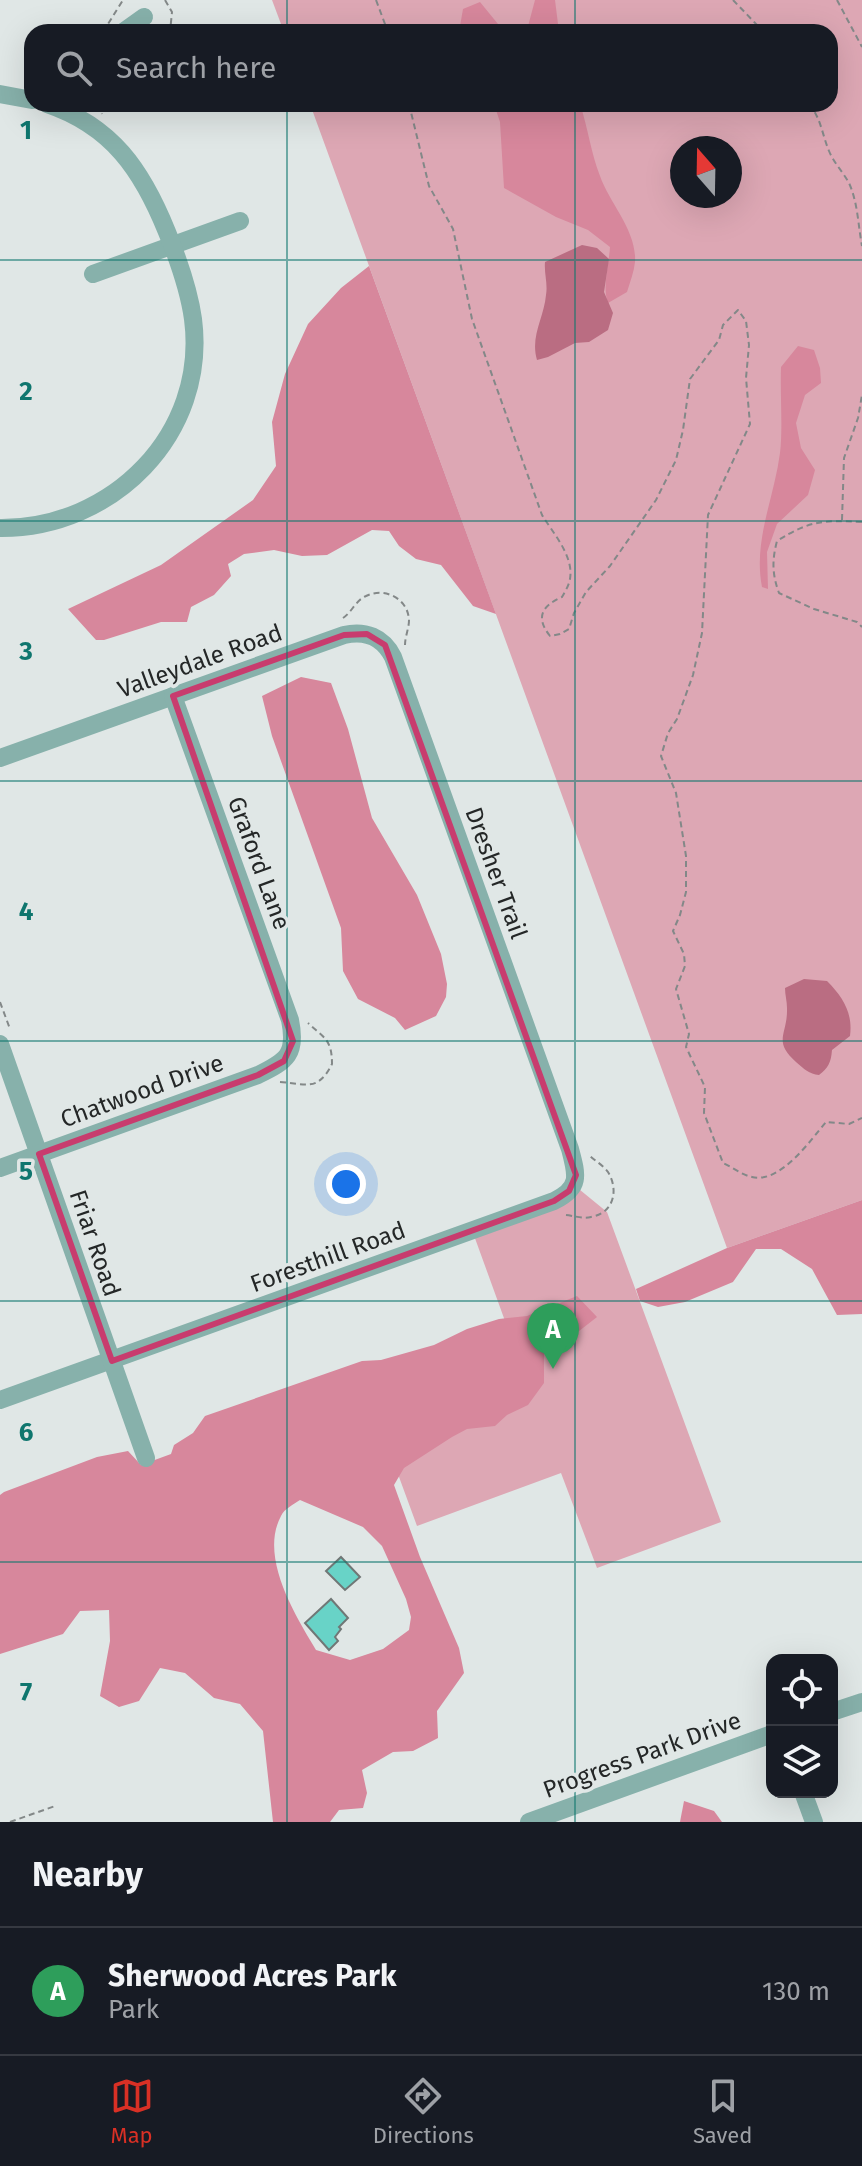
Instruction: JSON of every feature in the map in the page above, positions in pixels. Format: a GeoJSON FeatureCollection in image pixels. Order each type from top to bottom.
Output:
{"type":"FeatureCollection","features":[{"type":"Feature","properties":{"kind":"street"},"geometry":{"type":"LineString","coordinates":[[134,24],[144,17]]}},
{"type":"Feature","properties":{"kind":"street"},"geometry":{"type":"LineString","coordinates":[[0,94],[24,98]]}},
{"type":"Feature","properties":{"kind":"street"},"geometry":{"type":"LineString","coordinates":[[0,528],[42,525],[76,514],[93,507],[127,484],[166,439],[188,386],[194,347],[193,319],[172,245],[154,199],[136,169],[80,112]]}},
{"type":"Feature","properties":{"kind":"street"},"geometry":{"type":"LineString","coordinates":[[93,274],[240,221]]}},
{"type":"Feature","properties":{"kind":"street","name":"Valleydale Road"},"geometry":{"type":"LineString","coordinates":[[0,758],[351,633],[367,634],[380,640],[403,665]]}},
{"type":"Feature","properties":{"kind":"street","name":"Dresher Trail"},"geometry":{"type":"LineString","coordinates":[[403,665],[549,1090]]}},
{"type":"Feature","properties":{"kind":"street","name":"Graford Lane"},"geometry":{"type":"LineString","coordinates":[[173,696],[290,1020],[292,1048]]}},
{"type":"Feature","properties":{"kind":"street","name":"Friar Road"},"geometry":{"type":"LineString","coordinates":[[0,1044],[146,1458]]}},
{"type":"Feature","properties":{"kind":"street","name":"Chatwood Drive"},"geometry":{"type":"LineString","coordinates":[[0,1168],[258,1075],[279,1065],[292,1048]]}},
{"type":"Feature","properties":{"kind":"street","name":"Foresthill Road"},"geometry":{"type":"LineString","coordinates":[[0,1400],[562,1197],[574,1185],[576,1175],[549,1090]]}},
{"type":"Feature","properties":{"kind":"street"},"geometry":{"type":"LineString","coordinates":[[838,1710],[862,1702]]}},
{"type":"Feature","properties":{"kind":"street","name":"Progress Park Drive"},"geometry":{"type":"LineString","coordinates":[[529,1822],[766,1736]]}},
{"type":"Feature","properties":{"kind":"street"},"geometry":{"type":"LineString","coordinates":[[805,1798],[814,1822]]}},
{"type":"Feature","properties":{"kind":"path"},"geometry":{"type":"LineString","coordinates":[[108,24],[123,0]]}},
{"type":"Feature","properties":{"kind":"path"},"geometry":{"type":"LineString","coordinates":[[165,0],[172,12],[171,24]]}},
{"type":"Feature","properties":{"kind":"path"},"geometry":{"type":"LineString","coordinates":[[376,0],[385,24]]}},
{"type":"Feature","properties":{"kind":"path"},"geometry":{"type":"LineString","coordinates":[[733,0],[756,24]]}},
{"type":"Feature","properties":{"kind":"path"},"geometry":{"type":"LineString","coordinates":[[837,0],[862,47]]}},
{"type":"Feature","properties":{"kind":"path"},"geometry":{"type":"LineString","coordinates":[[411,112],[429,186],[453,229],[472,319],[542,515],[561,543],[567,559],[571,577],[562,597],[550,602],[541,616],[541,625],[550,636],[569,629],[586,592],[610,566],[656,500],[676,460],[690,379],[719,340],[723,325],[738,310],[746,321],[750,424],[708,515],[702,633],[693,675],[661,756],[676,793],[686,856],[686,892],[673,931],[684,954],[685,966],[676,989],[689,1034],[686,1047],[705,1087],[704,1113],[723,1163],[753,1178],[776,1174],[826,1122],[849,1124],[862,1118]]}},
{"type":"Feature","properties":{"kind":"path"},"geometry":{"type":"LineString","coordinates":[[816,112],[834,162],[852,191],[862,246]]}},
{"type":"Feature","properties":{"kind":"path"},"geometry":{"type":"LineString","coordinates":[[842,521],[844,458],[858,418],[862,395]]}},
{"type":"Feature","properties":{"kind":"path"},"geometry":{"type":"LineString","coordinates":[[862,522],[818,521],[798,527],[777,541],[772,560],[779,593],[814,609],[857,622],[862,627]]}},
{"type":"Feature","properties":{"kind":"path"},"geometry":{"type":"LineString","coordinates":[[341,619],[367,595],[379,592],[393,595],[401,602],[409,618],[403,665]]}},
{"type":"Feature","properties":{"kind":"path"},"geometry":{"type":"LineString","coordinates":[[273,1082],[311,1085],[321,1080],[332,1064],[329,1043],[303,1015]]}},
{"type":"Feature","properties":{"kind":"path"},"geometry":{"type":"LineString","coordinates":[[559,1214],[590,1218],[600,1215],[614,1198],[614,1186],[606,1169],[587,1153]]}},
{"type":"Feature","properties":{"kind":"path"},"geometry":{"type":"LineString","coordinates":[[10,1822],[55,1806]]}},
{"type":"Feature","properties":{"kind":"highlighted area"},"geometry":{"type":"Polygon","coordinates":[[[367,634],[385,645],[576,1175],[569,1191],[554,1201],[112,1361],[39,1154],[258,1075],[284,1061],[293,1041],[173,696],[344,635],[367,634]]]}},
{"type":"Feature","properties":{"kind":"shaded area"},"geometry":{"type":"Polygon","coordinates":[[[272,0],[862,0],[862,1200],[727,1248],[313,112],[838,112],[838,24],[281,24],[272,0]]]}},
{"type":"Feature","properties":{"kind":"shaded area"},"geometry":{"type":"Polygon","coordinates":[[[535,0],[555,0],[558,24],[529,24],[535,0]]]}},
{"type":"Feature","properties":{"kind":"shaded area"},"geometry":{"type":"Polygon","coordinates":[[[480,2],[498,24],[460,24],[463,9],[480,2]]]}},
{"type":"Feature","properties":{"kind":"shaded area"},"geometry":{"type":"Polygon","coordinates":[[[497,112],[582,112],[600,176],[632,239],[635,262],[627,292],[608,303],[606,283],[610,247],[588,230],[556,217],[504,188],[497,112]]]}},
{"type":"Feature","properties":{"kind":"shaded area"},"geometry":{"type":"Polygon","coordinates":[[[582,245],[597,248],[609,259],[604,292],[613,313],[608,330],[589,342],[575,343],[537,360],[535,343],[545,303],[545,262],[582,245]]]}},
{"type":"Feature","properties":{"kind":"shaded area"},"geometry":{"type":"Polygon","coordinates":[[[369,266],[496,614],[473,606],[441,565],[416,559],[399,546],[389,531],[372,530],[327,555],[302,556],[274,550],[244,554],[228,564],[231,576],[214,595],[191,607],[187,622],[161,622],[96,640],[68,609],[161,565],[253,500],[276,466],[272,422],[285,374],[308,324],[341,288],[369,266]]]}},
{"type":"Feature","properties":{"kind":"shaded area"},"geometry":{"type":"Polygon","coordinates":[[[798,346],[814,350],[820,368],[821,383],[805,395],[796,423],[801,448],[815,470],[808,495],[777,524],[767,552],[768,589],[762,587],[760,553],[780,453],[781,367],[798,346]]]}},
{"type":"Feature","properties":{"kind":"shaded area"},"geometry":{"type":"Polygon","coordinates":[[[301,677],[331,683],[348,729],[372,818],[417,895],[441,954],[447,984],[446,997],[436,1016],[405,1030],[395,1018],[358,999],[343,971],[341,928],[272,736],[262,696],[301,677]]]}},
{"type":"Feature","properties":{"kind":"shaded area"},"geometry":{"type":"Polygon","coordinates":[[[804,979],[827,981],[842,999],[850,1020],[850,1036],[832,1050],[828,1065],[819,1075],[796,1062],[783,1043],[787,1017],[785,988],[804,979]]]}},
{"type":"Feature","properties":{"kind":"shaded area"},"geometry":{"type":"Polygon","coordinates":[[[574,1185],[607,1212],[721,1522],[597,1568],[561,1473],[417,1526],[369,1395],[513,1343],[472,1230],[574,1185]]]}},
{"type":"Feature","properties":{"kind":"shaded area"},"geometry":{"type":"Polygon","coordinates":[[[862,1200],[862,1314],[837,1315],[812,1269],[781,1249],[756,1249],[733,1282],[685,1302],[658,1307],[640,1301],[636,1289],[727,1248],[862,1200]]]}},
{"type":"Feature","properties":{"kind":"shaded area"},"geometry":{"type":"Polygon","coordinates":[[[577,1296],[597,1317],[565,1342],[544,1353],[544,1383],[528,1405],[507,1415],[495,1426],[467,1429],[452,1437],[404,1468],[394,1485],[420,1557],[459,1648],[464,1673],[437,1711],[438,1738],[413,1751],[393,1752],[362,1770],[367,1793],[363,1808],[339,1810],[330,1822],[273,1822],[263,1731],[240,1704],[214,1698],[185,1673],[160,1668],[139,1701],[119,1707],[100,1696],[110,1641],[109,1610],[80,1611],[63,1634],[0,1654],[0,1495],[4,1492],[97,1457],[128,1451],[141,1465],[171,1454],[174,1445],[193,1433],[205,1416],[362,1361],[381,1360],[434,1345],[467,1329],[499,1319],[527,1316],[577,1296]],[[300,1500],[282,1513],[275,1532],[274,1549],[282,1585],[316,1650],[350,1660],[383,1649],[409,1630],[411,1617],[382,1546],[363,1527],[300,1500]]]}},
{"type":"Feature","properties":{"kind":"shaded area"},"geometry":{"type":"Polygon","coordinates":[[[684,1801],[714,1811],[722,1822],[680,1822],[684,1801]]]}},
{"type":"Feature","properties":{"kind":"building"},"geometry":{"type":"Polygon","coordinates":[[[341,1557],[360,1577],[345,1590],[326,1571],[341,1557]]]}},
{"type":"Feature","properties":{"kind":"building"},"geometry":{"type":"Polygon","coordinates":[[[331,1599],[348,1618],[339,1627],[341,1629],[335,1637],[338,1641],[329,1650],[305,1623],[331,1599]]]}},
{"type":"Feature","properties":{"kind":"place","name":"Sherwood Acres Park"},"geometry":{"type":"Point","coordinates":[553,1369]}}]}
